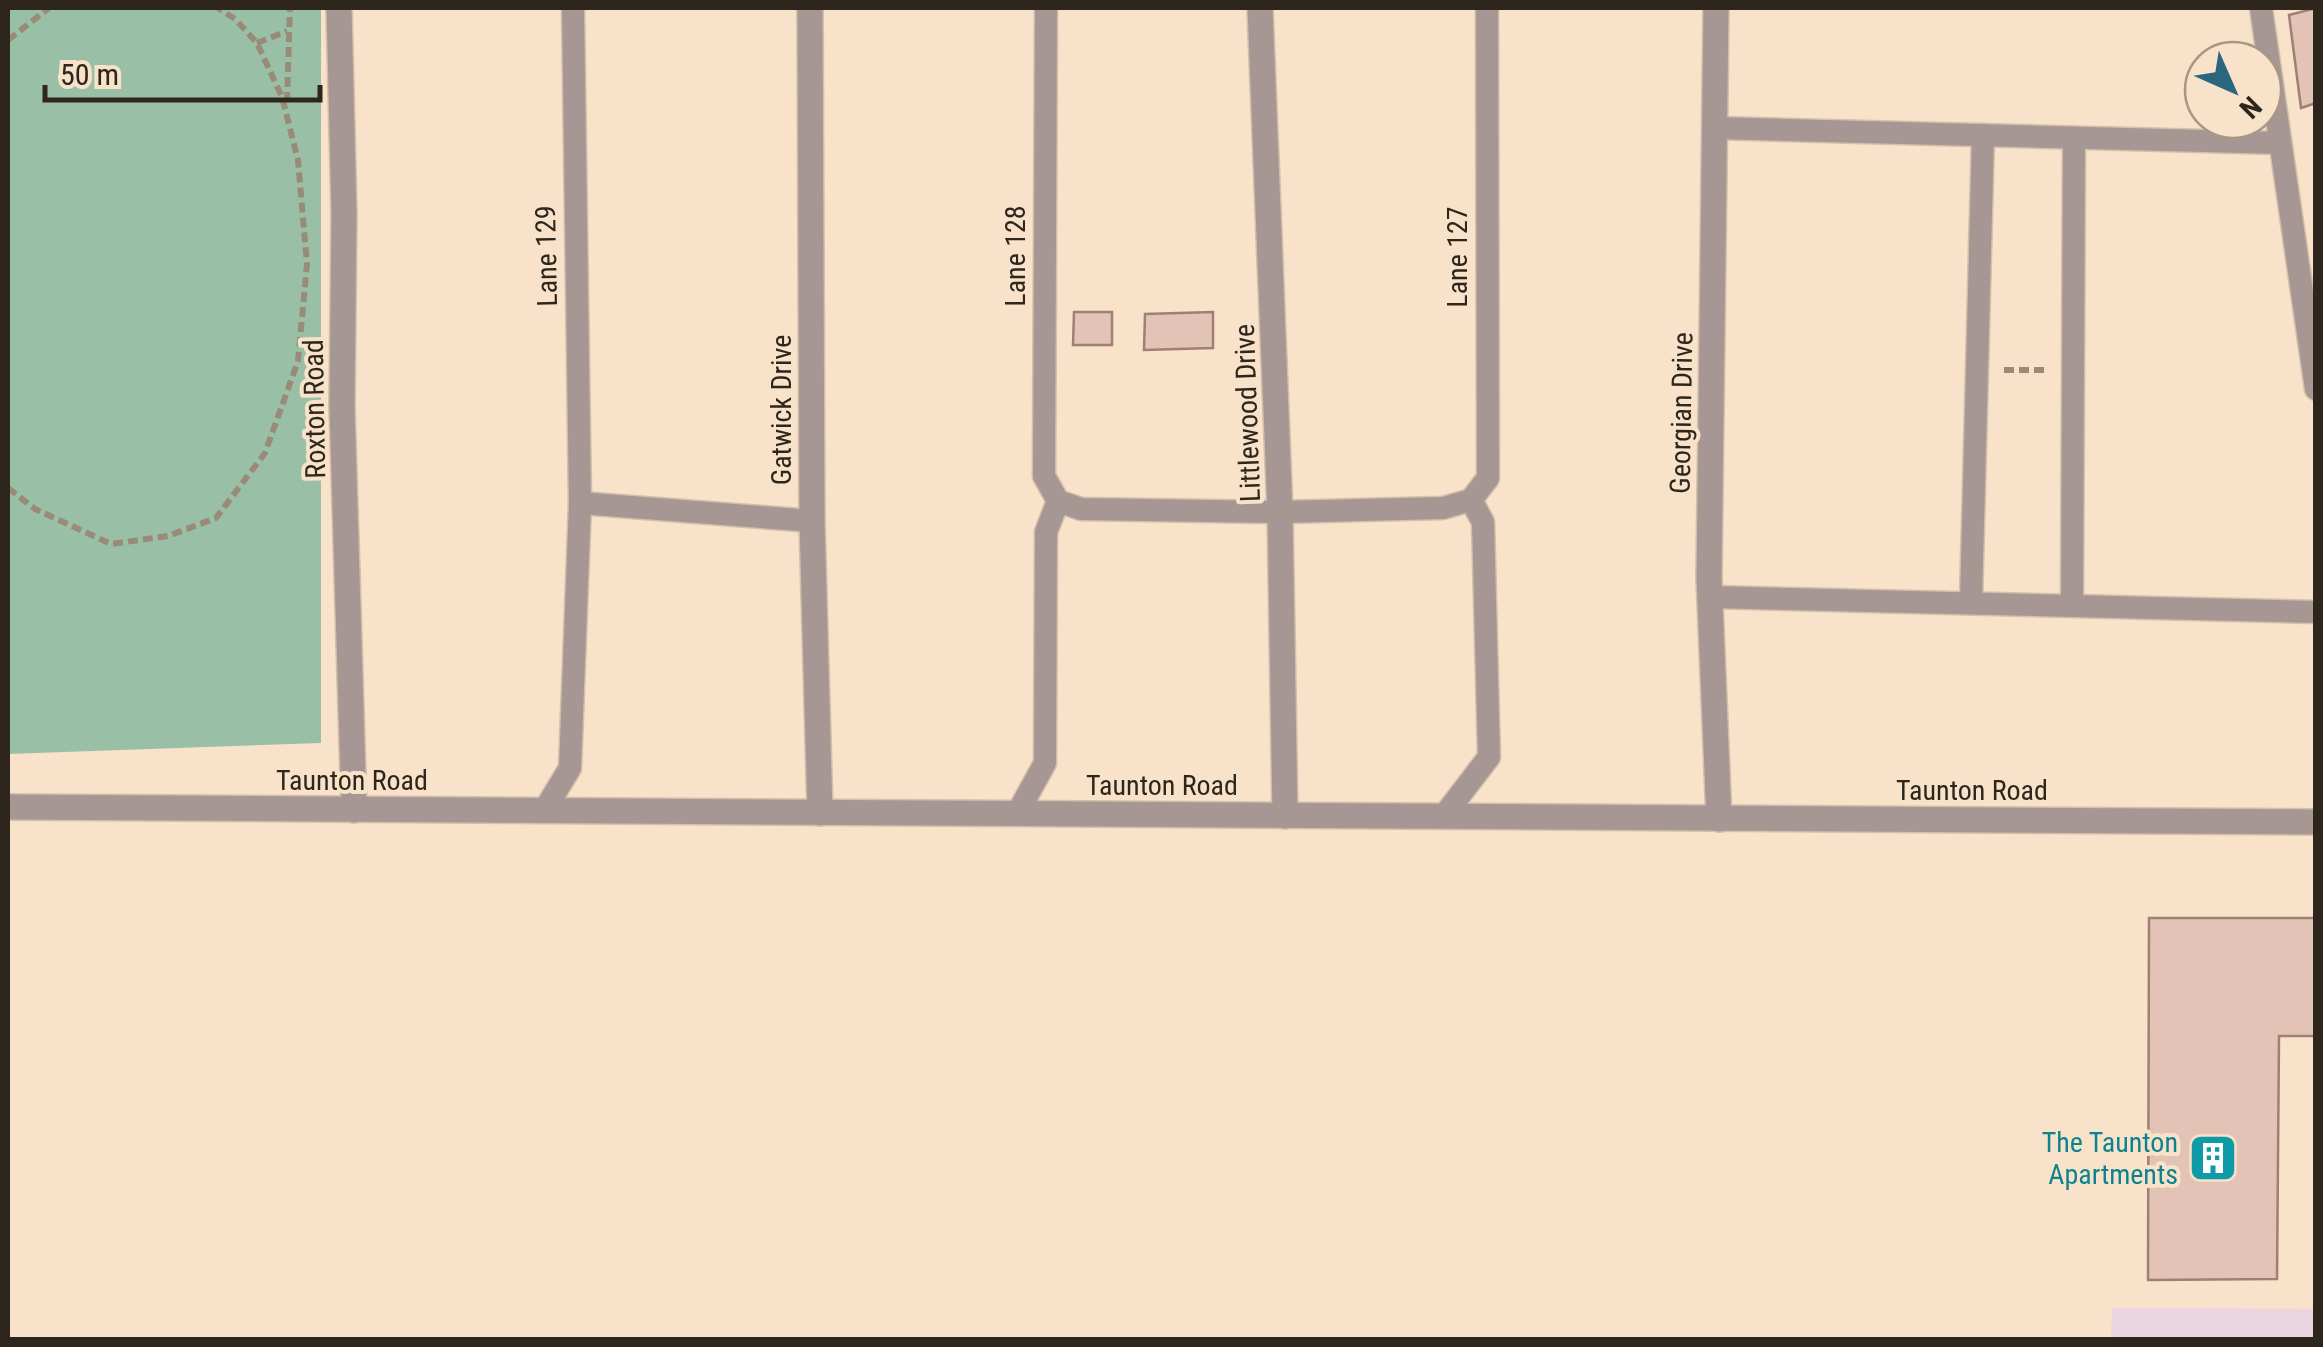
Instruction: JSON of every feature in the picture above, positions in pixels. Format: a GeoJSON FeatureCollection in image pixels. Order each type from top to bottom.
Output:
{"type":"FeatureCollection","features":[{"type":"Feature","properties":{"kind":"street","name":"Roxton Road"},"geometry":{"type":"LineString","coordinates":[[340,8],[342,406],[354,810]]}},
{"type":"Feature","properties":{"kind":"street","name":"Gatwick Drive"},"geometry":{"type":"LineString","coordinates":[[810,8],[812,521],[820,813]]}},
{"type":"Feature","properties":{"kind":"street","name":"Littlewood Drive"},"geometry":{"type":"LineString","coordinates":[[1260,8],[1280,512],[1286,816]]}},
{"type":"Feature","properties":{"kind":"street","name":"Georgian Drive"},"geometry":{"type":"LineString","coordinates":[[1716,8],[1710,597],[1720,818]]}},
{"type":"Feature","properties":{"kind":"street","name":"Taunton Road"},"geometry":{"type":"LineString","coordinates":[[8,807],[2316,822]]}},
{"type":"Feature","properties":{"kind":"lane","name":"Lane 129"},"geometry":{"type":"LineString","coordinates":[[544,811],[570,768],[580,503],[573,8]]}},
{"type":"Feature","properties":{"kind":"lane","name":"Lane 128"},"geometry":{"type":"LineString","coordinates":[[1046,8],[1044,476],[1058,501]]}},
{"type":"Feature","properties":{"kind":"lane","name":"Lane 127"},"geometry":{"type":"LineString","coordinates":[[1471,500],[1488,478],[1487,8]]}},
{"type":"Feature","properties":{"kind":"lane"},"geometry":{"type":"LineString","coordinates":[[2261,8],[2316,389]]}},
{"type":"Feature","properties":{"kind":"lane"},"geometry":{"type":"LineString","coordinates":[[1715,128],[2280,143]]}},
{"type":"Feature","properties":{"kind":"lane"},"geometry":{"type":"LineString","coordinates":[[1971,602],[1983,136]]}},
{"type":"Feature","properties":{"kind":"lane"},"geometry":{"type":"LineString","coordinates":[[2072,605],[2074,138]]}},
{"type":"Feature","properties":{"kind":"lane"},"geometry":{"type":"LineString","coordinates":[[1017,814],[1045,763],[1046,532],[1058,501],[1081,509],[1280,512],[1443,508],[1471,500],[1483,522],[1490,756],[1443,817]]}},
{"type":"Feature","properties":{"kind":"lane"},"geometry":{"type":"LineString","coordinates":[[580,503],[812,521]]}},
{"type":"Feature","properties":{"kind":"lane"},"geometry":{"type":"LineString","coordinates":[[1710,597],[2316,612]]}},
{"type":"Feature","properties":{"kind":"path"},"geometry":{"type":"LineString","coordinates":[[8,40],[48,8]]}},
{"type":"Feature","properties":{"kind":"path"},"geometry":{"type":"LineString","coordinates":[[9,492],[35,509],[111,544],[168,536],[216,518],[266,453],[298,361],[307,264],[298,160],[286,114],[257,43],[235,19],[218,8]]}},
{"type":"Feature","properties":{"kind":"path"},"geometry":{"type":"LineString","coordinates":[[286,114],[290,8]]}},
{"type":"Feature","properties":{"kind":"path"},"geometry":{"type":"LineString","coordinates":[[257,43],[287,31]]}},
{"type":"Feature","properties":{"kind":"path"},"geometry":{"type":"LineString","coordinates":[[1977,370],[2072,370]]}},
{"type":"Feature","properties":{"kind":"shaded area"},"geometry":{"type":"Polygon","coordinates":[[[2112,1308],[2315,1309],[2315,1339],[2111,1339],[2112,1308]]]}},
{"type":"Feature","properties":{"kind":"green space"},"geometry":{"type":"Polygon","coordinates":[[[8,8],[321,8],[321,743],[8,754],[8,8]]]}},
{"type":"Feature","properties":{"kind":"building"},"geometry":{"type":"Polygon","coordinates":[[[2316,8],[2316,103],[2301,108],[2289,15],[2316,8]]]}},
{"type":"Feature","properties":{"kind":"building"},"geometry":{"type":"Polygon","coordinates":[[[1074,312],[1112,312],[1112,345],[1073,345],[1074,312]]]}},
{"type":"Feature","properties":{"kind":"building"},"geometry":{"type":"Polygon","coordinates":[[[1213,312],[1213,348],[1144,350],[1145,314],[1213,312]]]}},
{"type":"Feature","properties":{"kind":"building","name":"The Taunton Apartments"},"geometry":{"type":"Polygon","coordinates":[[[2149,918],[2316,918],[2316,1036],[2279,1036],[2277,1279],[2148,1280],[2149,918]]]}},
{"type":"Feature","properties":{"kind":"place","name":"The Taunton Apartments"},"geometry":{"type":"Point","coordinates":[2213,1158]}}]}
